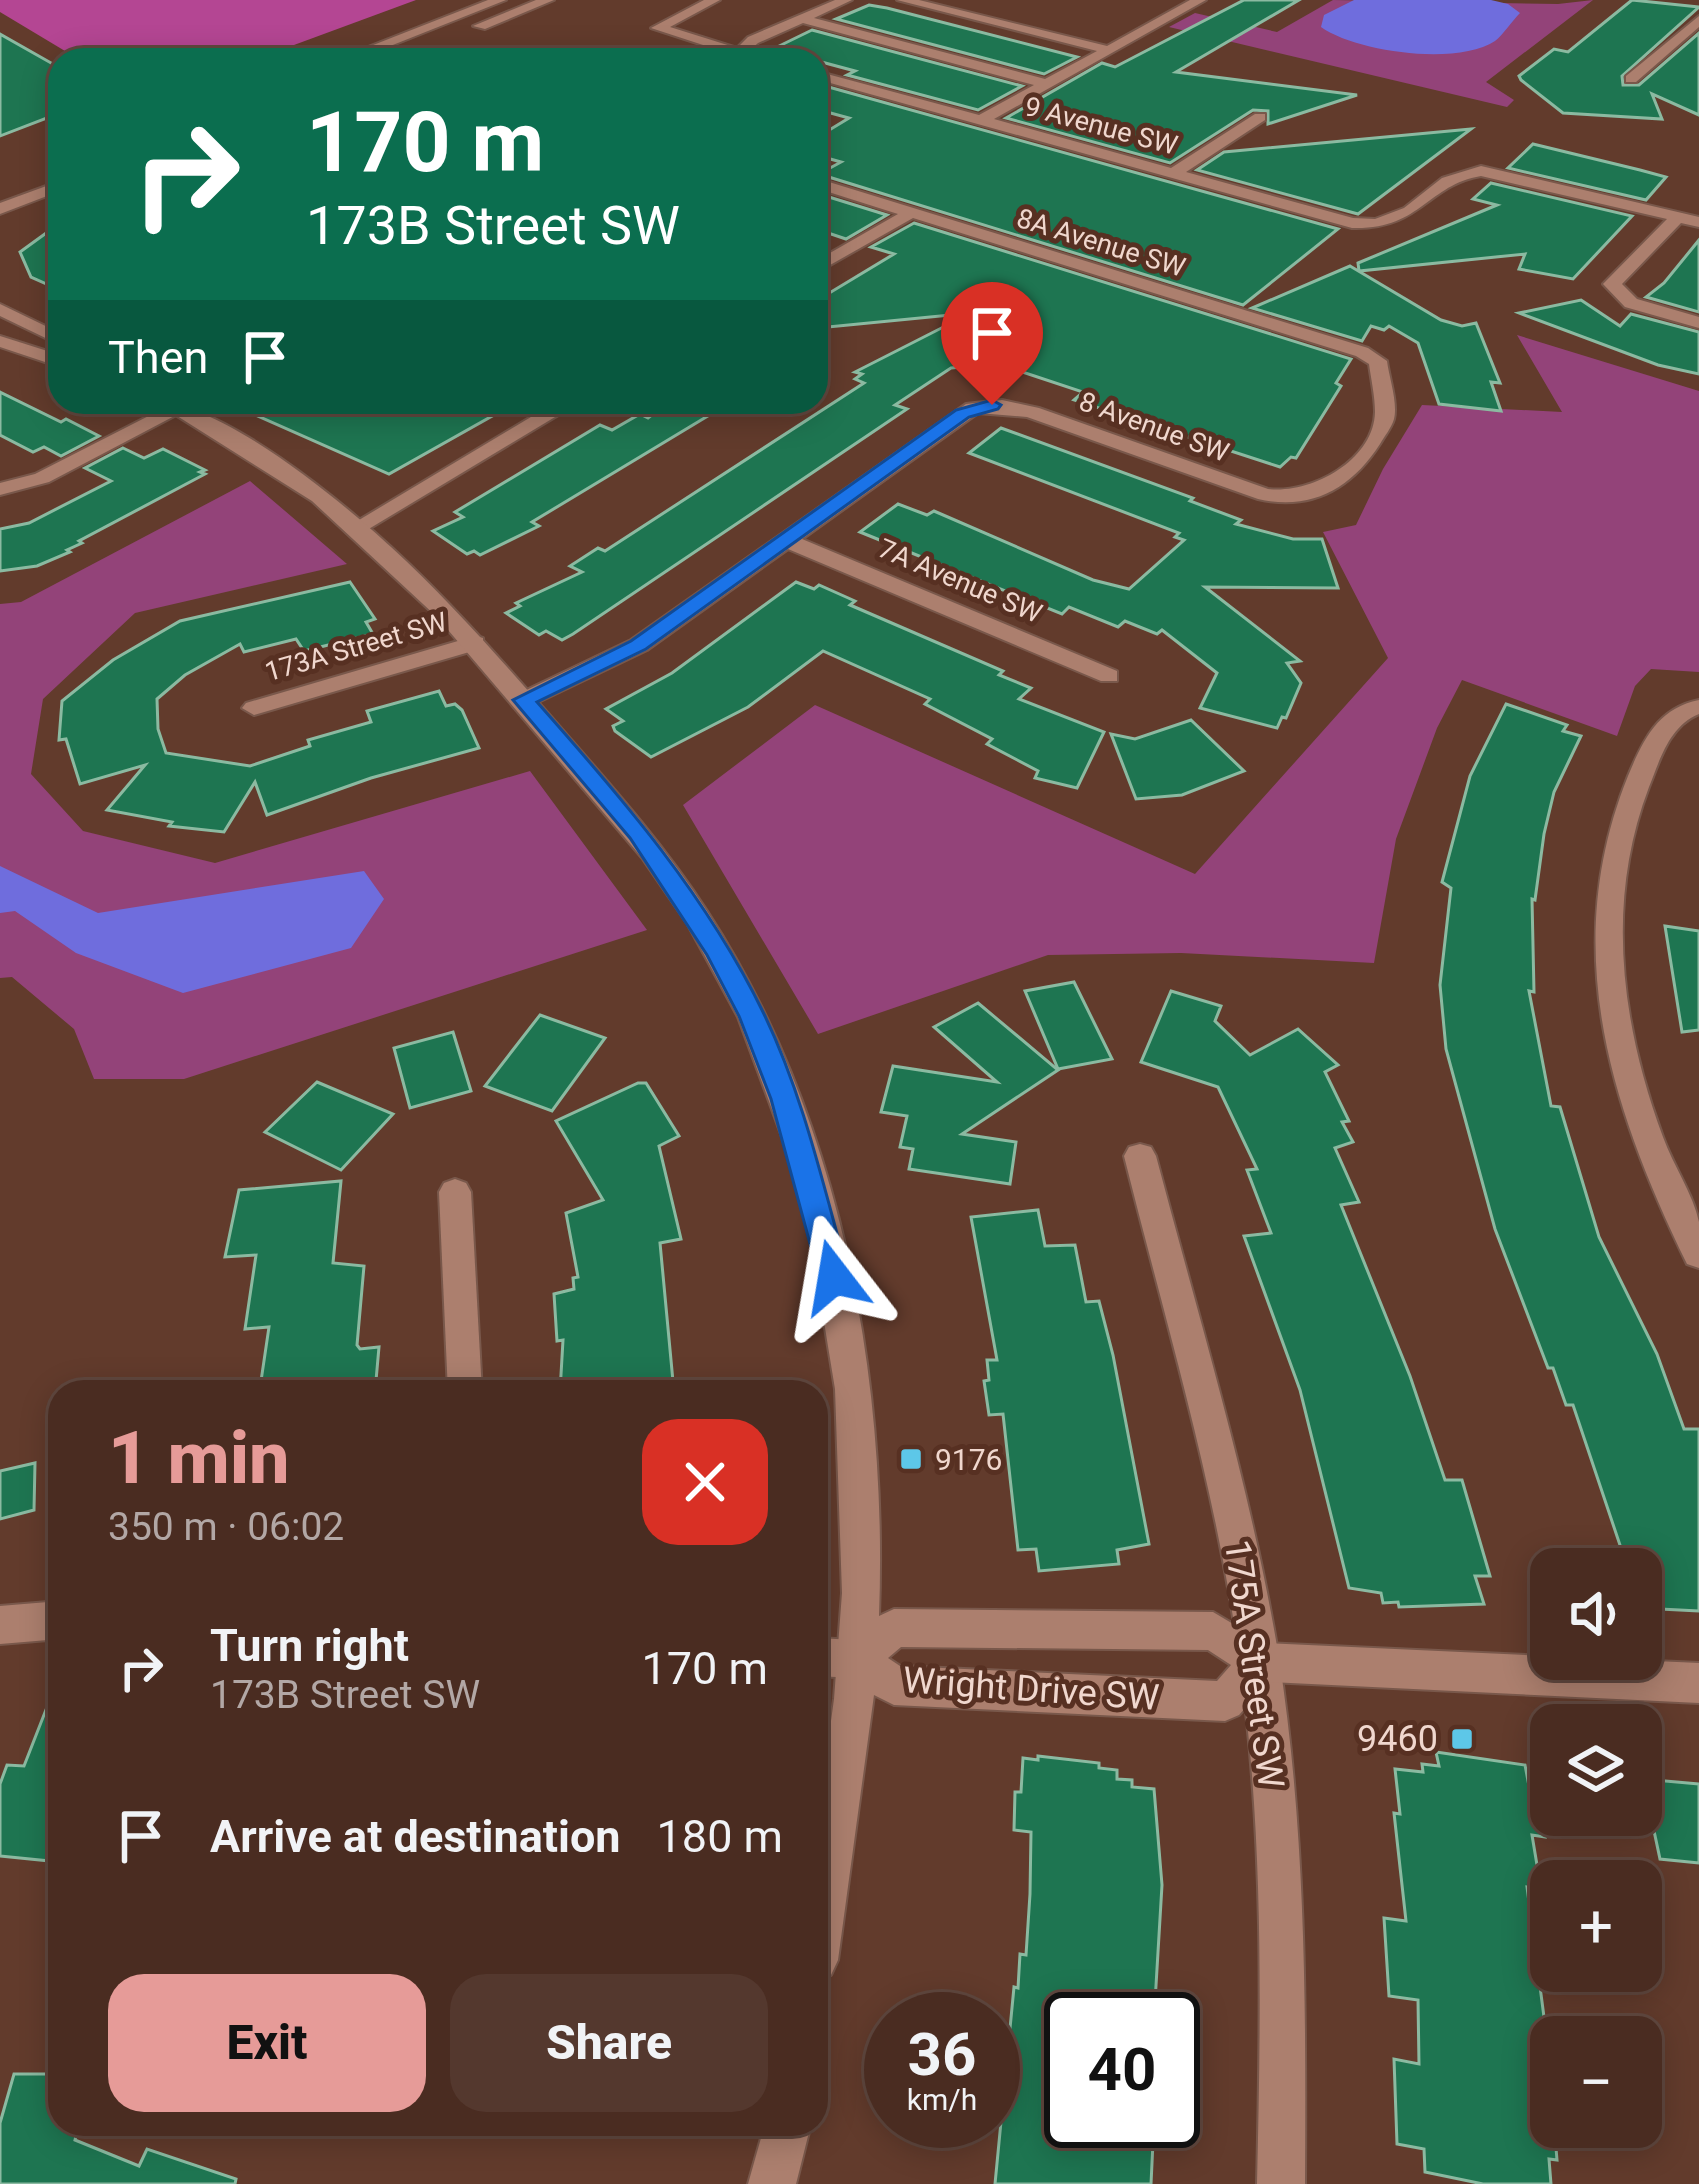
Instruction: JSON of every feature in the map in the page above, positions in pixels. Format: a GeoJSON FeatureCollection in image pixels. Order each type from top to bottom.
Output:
{"type":"FeatureCollection","features":[{"type":"Feature","properties":{"kind":"street"},"geometry":{"type":"LineString","coordinates":[[374,48],[500,0]]}},
{"type":"Feature","properties":{"kind":"street"},"geometry":{"type":"LineString","coordinates":[[422,48],[548,0]]}},
{"type":"Feature","properties":{"kind":"street"},"geometry":{"type":"LineString","coordinates":[[714,0],[658,28],[731,48]]}},
{"type":"Feature","properties":{"kind":"street"},"geometry":{"type":"LineString","coordinates":[[745,48],[753,40],[846,0]]}},
{"type":"Feature","properties":{"kind":"street"},"geometry":{"type":"LineString","coordinates":[[903,0],[1108,50]]}},
{"type":"Feature","properties":{"kind":"street"},"geometry":{"type":"LineString","coordinates":[[980,121],[1200,0]]}},
{"type":"Feature","properties":{"kind":"street"},"geometry":{"type":"LineString","coordinates":[[801,19],[1046,84]]}},
{"type":"Feature","properties":{"kind":"street"},"geometry":{"type":"LineString","coordinates":[[1630,80],[1699,20]]}},
{"type":"Feature","properties":{"kind":"street","name":"9 Avenue SW"},"geometry":{"type":"LineString","coordinates":[[828,78],[1340,220],[1373,225],[1402,218],[1456,177],[1481,171],[1678,217]]}},
{"type":"Feature","properties":{"kind":"street"},"geometry":{"type":"LineString","coordinates":[[1173,174],[1259,117]]}},
{"type":"Feature","properties":{"kind":"street"},"geometry":{"type":"LineString","coordinates":[[0,190],[48,172]]}},
{"type":"Feature","properties":{"kind":"street","name":"8A Avenue SW"},"geometry":{"type":"LineString","coordinates":[[828,187],[1370,355],[1380,368],[1385,418],[1330,489],[1298,500]]}},
{"type":"Feature","properties":{"kind":"street"},"geometry":{"type":"LineString","coordinates":[[0,209],[48,191]]}},
{"type":"Feature","properties":{"kind":"street"},"geometry":{"type":"LineString","coordinates":[[828,261],[912,212]]}},
{"type":"Feature","properties":{"kind":"street"},"geometry":{"type":"LineString","coordinates":[[1699,222],[1678,217],[1612,284],[1619,297],[1699,323]]}},
{"type":"Feature","properties":{"kind":"street"},"geometry":{"type":"LineString","coordinates":[[0,309],[48,334]]}},
{"type":"Feature","properties":{"kind":"street"},"geometry":{"type":"LineString","coordinates":[[0,340],[48,357]]}},
{"type":"Feature","properties":{"kind":"street","name":"8 Avenue SW"},"geometry":{"type":"LineString","coordinates":[[787,541],[963,413],[992,405],[1032,412],[1265,494],[1298,500]]}},
{"type":"Feature","properties":{"kind":"street"},"geometry":{"type":"LineString","coordinates":[[0,489],[42,478],[160,414]]}},
{"type":"Feature","properties":{"kind":"street"},"geometry":{"type":"LineString","coordinates":[[195,414],[261,454],[360,526],[476,643],[675,882],[752,1016],[785,1099],[834,1277],[856,1432],[862,1544],[836,1658],[828,1779]]}},
{"type":"Feature","properties":{"kind":"street"},"geometry":{"type":"LineString","coordinates":[[360,526],[549,414]]}},
{"type":"Feature","properties":{"kind":"street"},"geometry":{"type":"LineString","coordinates":[[524,700],[639,645],[787,541]]}},
{"type":"Feature","properties":{"kind":"street","name":"7A Avenue SW"},"geometry":{"type":"LineString","coordinates":[[787,541],[1109,676]]}},
{"type":"Feature","properties":{"kind":"street","name":"173A Street SW"},"geometry":{"type":"LineString","coordinates":[[254,708],[476,643]]}},
{"type":"Feature","properties":{"kind":"street"},"geometry":{"type":"LineString","coordinates":[[1699,707],[1673,717],[1639,778],[1613,861],[1609,915],[1619,1043],[1654,1163],[1699,1254]]}},
{"type":"Feature","properties":{"kind":"street","name":"175A Street SW"},"geometry":{"type":"LineString","coordinates":[[1140,1156],[1195,1354],[1260,1662],[1277,1823],[1284,1984],[1280,2184]]}},
{"type":"Feature","properties":{"kind":"street"},"geometry":{"type":"LineString","coordinates":[[455,1192],[464,1285],[465,1380]]}},
{"type":"Feature","properties":{"kind":"street"},"geometry":{"type":"LineString","coordinates":[[0,1625],[48,1621]]}},
{"type":"Feature","properties":{"kind":"street","name":"Wright Drive SW"},"geometry":{"type":"LineString","coordinates":[[836,1658],[894,1628],[1214,1630],[1260,1662],[1699,1683]]}},
{"type":"Feature","properties":{"kind":"street","name":"Wright Drive SW"},"geometry":{"type":"LineString","coordinates":[[836,1658],[894,1685],[1225,1701],[1260,1662]]}},
{"type":"Feature","properties":{"kind":"street"},"geometry":{"type":"LineString","coordinates":[[772,2184],[785,2136]]}},
{"type":"Feature","properties":{"kind":"shaded area"},"geometry":{"type":"Polygon","coordinates":[[[0,0],[416,0],[286,48],[60,48],[0,12],[0,0]]]}},
{"type":"Feature","properties":{"kind":"shaded area"},"geometry":{"type":"Polygon","coordinates":[[[1333,0],[1558,4],[1593,0],[1486,82],[1514,100],[1507,107],[1169,27],[1195,13],[1277,32],[1333,0]]]}},
{"type":"Feature","properties":{"kind":"shaded area"},"geometry":{"type":"Polygon","coordinates":[[[1354,0],[1491,0],[1520,13],[1495,41],[1478,49],[1407,53],[1358,43],[1321,27],[1324,15],[1354,0]]]}},
{"type":"Feature","properties":{"kind":"shaded area"},"geometry":{"type":"Polygon","coordinates":[[[1517,335],[1699,391],[1699,672],[1651,669],[1635,686],[1617,736],[1462,680],[1437,728],[1396,839],[1374,963],[1181,953],[1048,955],[818,1034],[683,805],[815,705],[1195,874],[1388,658],[1323,532],[1356,525],[1422,405],[1562,412],[1517,335]]]}},
{"type":"Feature","properties":{"kind":"shaded area"},"geometry":{"type":"Polygon","coordinates":[[[250,481],[347,564],[135,613],[43,699],[31,774],[83,831],[215,863],[530,771],[647,930],[184,1079],[94,1079],[74,1029],[12,977],[0,978],[0,604],[21,602],[250,481]]]}},
{"type":"Feature","properties":{"kind":"shaded area"},"geometry":{"type":"Polygon","coordinates":[[[0,866],[98,913],[364,871],[384,899],[351,948],[183,993],[76,953],[15,911],[0,913],[0,866]]]}},
{"type":"Feature","properties":{"kind":"building"},"geometry":{"type":"Polygon","coordinates":[[[1244,0],[1299,0],[1176,72],[1357,95],[1268,124],[1268,111],[1253,110],[1170,163],[1006,118],[1102,63],[1115,67],[1244,0]]]}},
{"type":"Feature","properties":{"kind":"building"},"geometry":{"type":"Polygon","coordinates":[[[1632,0],[1699,7],[1622,76],[1623,85],[1639,85],[1699,33],[1699,115],[1652,94],[1662,119],[1563,113],[1521,80],[1519,76],[1554,49],[1568,52],[1632,0]]]}},
{"type":"Feature","properties":{"kind":"building"},"geometry":{"type":"Polygon","coordinates":[[[869,5],[1077,57],[1044,74],[836,19],[869,5]]]}},
{"type":"Feature","properties":{"kind":"building"},"geometry":{"type":"Polygon","coordinates":[[[812,30],[1022,86],[978,110],[847,75],[855,71],[828,64],[828,48],[775,48],[812,30]]]}},
{"type":"Feature","properties":{"kind":"building"},"geometry":{"type":"Polygon","coordinates":[[[0,34],[48,61],[48,118],[0,136],[0,34]]]}},
{"type":"Feature","properties":{"kind":"building"},"geometry":{"type":"Polygon","coordinates":[[[828,87],[1338,229],[1243,305],[828,177],[828,169],[841,162],[828,158],[828,131],[849,118],[828,112],[828,87]]]}},
{"type":"Feature","properties":{"kind":"building"},"geometry":{"type":"Polygon","coordinates":[[[1471,129],[1358,214],[1197,170],[1224,152],[1471,129]]]}},
{"type":"Feature","properties":{"kind":"building"},"geometry":{"type":"Polygon","coordinates":[[[1533,144],[1666,177],[1646,200],[1508,168],[1533,144]]]}},
{"type":"Feature","properties":{"kind":"building"},"geometry":{"type":"Polygon","coordinates":[[[1491,183],[1632,216],[1573,279],[1519,269],[1525,254],[1359,271],[1358,263],[1497,205],[1473,199],[1491,183]]]}},
{"type":"Feature","properties":{"kind":"building"},"geometry":{"type":"Polygon","coordinates":[[[828,197],[887,215],[846,239],[828,233],[828,197]]]}},
{"type":"Feature","properties":{"kind":"building"},"geometry":{"type":"Polygon","coordinates":[[[914,223],[1351,359],[1336,383],[1341,386],[1296,458],[1280,467],[1074,400],[1083,392],[998,364],[951,368],[895,405],[907,409],[573,634],[562,640],[546,631],[539,635],[506,613],[520,606],[516,603],[582,572],[570,566],[598,548],[605,551],[816,414],[828,414],[828,406],[864,383],[855,379],[862,374],[855,372],[971,313],[828,327],[828,294],[894,254],[871,247],[914,223]]]}},
{"type":"Feature","properties":{"kind":"building"},"geometry":{"type":"Polygon","coordinates":[[[48,232],[48,285],[31,277],[20,252],[48,232]]]}},
{"type":"Feature","properties":{"kind":"building"},"geometry":{"type":"Polygon","coordinates":[[[1699,240],[1699,312],[1646,297],[1664,283],[1699,240]]]}},
{"type":"Feature","properties":{"kind":"building"},"geometry":{"type":"Polygon","coordinates":[[[1350,266],[1441,320],[1462,326],[1476,323],[1500,383],[1491,382],[1501,411],[1439,404],[1418,343],[1389,326],[1384,330],[1371,326],[1362,341],[1252,308],[1350,266]]]}},
{"type":"Feature","properties":{"kind":"building"},"geometry":{"type":"Polygon","coordinates":[[[1581,300],[1620,326],[1631,314],[1699,332],[1699,374],[1658,365],[1519,313],[1581,300]]]}},
{"type":"Feature","properties":{"kind":"building"},"geometry":{"type":"Polygon","coordinates":[[[0,392],[99,436],[61,456],[44,447],[33,452],[0,435],[0,392]]]}},
{"type":"Feature","properties":{"kind":"building"},"geometry":{"type":"Polygon","coordinates":[[[253,414],[496,414],[389,474],[253,414]]]}},
{"type":"Feature","properties":{"kind":"building"},"geometry":{"type":"Polygon","coordinates":[[[640,414],[648,418],[653,414],[711,414],[532,522],[539,526],[480,555],[467,554],[433,531],[463,517],[455,512],[600,425],[612,430],[640,414]]]}},
{"type":"Feature","properties":{"kind":"building"},"geometry":{"type":"Polygon","coordinates":[[[1001,428],[1193,498],[1190,501],[1241,520],[1236,524],[1293,539],[1322,539],[1338,588],[1205,587],[1300,661],[1287,663],[1301,683],[1277,728],[1200,708],[1217,673],[1162,630],[1157,634],[1125,621],[1118,627],[1069,607],[1062,614],[860,532],[898,504],[927,515],[934,511],[1093,580],[1129,589],[1184,540],[1175,537],[1179,533],[969,453],[1001,428]]]}},
{"type":"Feature","properties":{"kind":"building"},"geometry":{"type":"Polygon","coordinates":[[[123,448],[144,458],[163,449],[205,474],[79,541],[82,543],[67,550],[70,552],[37,566],[0,571],[0,529],[29,523],[111,481],[85,468],[123,448]]]}},
{"type":"Feature","properties":{"kind":"building"},"geometry":{"type":"Polygon","coordinates":[[[350,582],[375,619],[366,622],[373,634],[304,651],[296,639],[244,652],[240,644],[185,675],[157,699],[158,729],[166,753],[250,766],[310,746],[308,740],[371,722],[367,711],[439,691],[446,706],[455,704],[462,710],[479,748],[371,778],[267,815],[255,782],[224,832],[169,826],[172,822],[107,810],[145,765],[80,784],[66,739],[59,740],[62,701],[113,660],[180,621],[350,582]]]}},
{"type":"Feature","properties":{"kind":"building"},"geometry":{"type":"Polygon","coordinates":[[[796,582],[814,589],[819,585],[855,601],[850,605],[1003,671],[999,675],[1031,688],[1019,699],[1104,732],[1077,788],[1035,778],[1038,771],[987,744],[992,739],[925,704],[930,699],[823,651],[748,707],[651,757],[615,731],[613,726],[623,721],[606,709],[672,673],[796,582]]]}},
{"type":"Feature","properties":{"kind":"building"},"geometry":{"type":"Polygon","coordinates":[[[1506,704],[1567,725],[1563,731],[1581,736],[1554,792],[1544,834],[1532,899],[1534,992],[1529,991],[1551,1106],[1560,1107],[1599,1237],[1657,1354],[1684,1429],[1699,1429],[1699,1611],[1662,1609],[1662,1548],[1621,1548],[1573,1405],[1566,1405],[1553,1368],[1548,1368],[1495,1229],[1446,1049],[1440,985],[1451,888],[1442,882],[1470,776],[1506,704]]]}},
{"type":"Feature","properties":{"kind":"building"},"geometry":{"type":"Polygon","coordinates":[[[1191,720],[1244,771],[1182,795],[1136,799],[1111,734],[1135,739],[1191,720]]]}},
{"type":"Feature","properties":{"kind":"building"},"geometry":{"type":"Polygon","coordinates":[[[1665,926],[1699,931],[1699,1030],[1682,1032],[1665,926]]]}},
{"type":"Feature","properties":{"kind":"building"},"geometry":{"type":"Polygon","coordinates":[[[1074,982],[1112,1059],[1058,1069],[1025,991],[1074,982]]]}},
{"type":"Feature","properties":{"kind":"building"},"geometry":{"type":"Polygon","coordinates":[[[1171,991],[1221,1006],[1215,1021],[1250,1055],[1298,1029],[1338,1065],[1325,1072],[1349,1121],[1342,1122],[1353,1142],[1335,1148],[1359,1202],[1341,1205],[1410,1376],[1445,1480],[1462,1480],[1490,1576],[1475,1576],[1484,1604],[1399,1607],[1398,1602],[1383,1603],[1381,1593],[1349,1588],[1300,1390],[1244,1236],[1271,1233],[1247,1170],[1257,1169],[1218,1087],[1141,1062],[1171,991]]]}},
{"type":"Feature","properties":{"kind":"building"},"geometry":{"type":"Polygon","coordinates":[[[978,1003],[1058,1070],[962,1134],[1016,1142],[1010,1184],[909,1169],[913,1149],[900,1147],[907,1116],[881,1112],[893,1066],[997,1082],[934,1027],[978,1003]]]}},
{"type":"Feature","properties":{"kind":"building"},"geometry":{"type":"Polygon","coordinates":[[[540,1015],[605,1038],[552,1111],[485,1086],[540,1015]]]}},
{"type":"Feature","properties":{"kind":"building"},"geometry":{"type":"Polygon","coordinates":[[[453,1032],[471,1091],[410,1108],[394,1048],[453,1032]]]}},
{"type":"Feature","properties":{"kind":"building"},"geometry":{"type":"Polygon","coordinates":[[[317,1082],[393,1114],[341,1170],[265,1132],[317,1082]]]}},
{"type":"Feature","properties":{"kind":"building"},"geometry":{"type":"Polygon","coordinates":[[[646,1083],[679,1136],[659,1146],[681,1239],[660,1243],[673,1380],[561,1380],[563,1340],[557,1341],[554,1294],[574,1289],[573,1278],[578,1277],[566,1213],[603,1200],[556,1121],[646,1083]]]}},
{"type":"Feature","properties":{"kind":"building"},"geometry":{"type":"Polygon","coordinates":[[[341,1181],[333,1263],[364,1266],[357,1345],[360,1349],[379,1347],[376,1380],[261,1380],[269,1327],[245,1329],[256,1255],[225,1257],[239,1190],[341,1181]]]}},
{"type":"Feature","properties":{"kind":"building"},"geometry":{"type":"Polygon","coordinates":[[[1038,1210],[1045,1246],[1075,1245],[1086,1302],[1099,1301],[1113,1355],[1149,1544],[1117,1550],[1119,1564],[1039,1571],[1036,1549],[1018,1550],[1003,1414],[989,1415],[984,1381],[989,1380],[987,1360],[997,1360],[971,1217],[1038,1210]]]}},
{"type":"Feature","properties":{"kind":"building"},"geometry":{"type":"Polygon","coordinates":[[[35,1463],[34,1510],[0,1519],[0,1471],[35,1463]]]}},
{"type":"Feature","properties":{"kind":"building"},"geometry":{"type":"Polygon","coordinates":[[[48,1705],[48,1861],[0,1856],[0,1784],[7,1765],[24,1766],[48,1705]]]}},
{"type":"Feature","properties":{"kind":"building"},"geometry":{"type":"Polygon","coordinates":[[[1436,1752],[1525,1765],[1536,1860],[1530,1860],[1527,1887],[1530,1992],[1541,1992],[1544,2016],[1530,2016],[1530,2148],[1556,2148],[1557,2160],[1549,2159],[1551,2184],[1483,2184],[1425,2172],[1424,2149],[1397,2144],[1394,2059],[1419,2064],[1418,2000],[1389,1996],[1384,1918],[1406,1921],[1394,1813],[1400,1814],[1395,1769],[1423,1772],[1422,1764],[1439,1766],[1436,1752]]]}},
{"type":"Feature","properties":{"kind":"building"},"geometry":{"type":"Polygon","coordinates":[[[1038,1756],[1099,1763],[1099,1768],[1117,1770],[1117,1779],[1132,1780],[1132,1787],[1154,1789],[1162,1885],[1156,1992],[1044,1992],[1044,2148],[1153,2148],[1151,2184],[995,2184],[998,2148],[1020,2148],[1020,1992],[1014,1992],[1018,1988],[1020,1954],[1026,1955],[1031,1832],[1014,1830],[1015,1792],[1021,1792],[1023,1758],[1038,1760],[1038,1756]]]}},
{"type":"Feature","properties":{"kind":"building"},"geometry":{"type":"Polygon","coordinates":[[[1662,1781],[1699,1784],[1699,1863],[1660,1859],[1655,1836],[1662,1836],[1662,1781]]]}},
{"type":"Feature","properties":{"kind":"building"},"geometry":{"type":"Polygon","coordinates":[[[14,2074],[48,2074],[48,2136],[76,2136],[75,2140],[139,2166],[147,2149],[236,2179],[235,2184],[0,2184],[0,2123],[14,2074]]]}},
{"type":"Feature","properties":{"kind":"place","name":"9176"},"geometry":{"type":"Point","coordinates":[911,1459]}},
{"type":"Feature","properties":{"kind":"place","name":"9460"},"geometry":{"type":"Point","coordinates":[1462,1739]}},
{"type":"Feature","properties":{"kind":"route"},"geometry":{"type":"LineString","coordinates":[[834,1277],[785,1099],[752,1016],[718,951],[638,832],[524,700],[639,645],[963,413],[992,405]]}}]}
